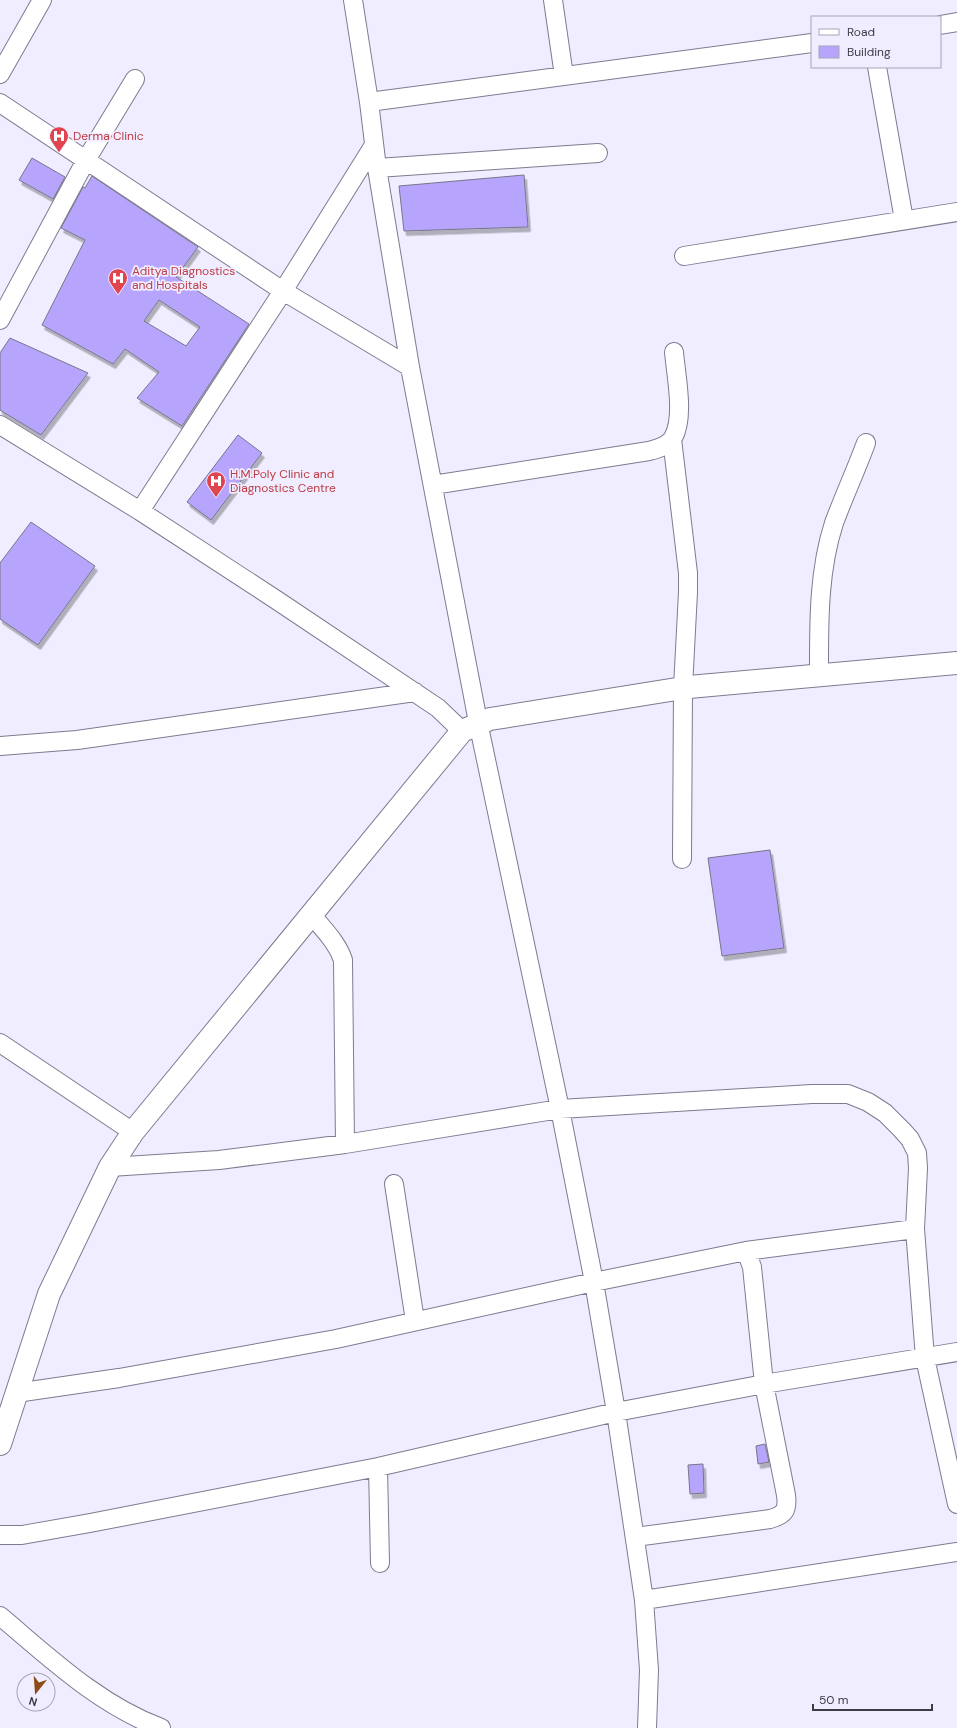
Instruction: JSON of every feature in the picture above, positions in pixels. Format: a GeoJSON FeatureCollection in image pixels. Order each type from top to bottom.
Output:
{"type":"FeatureCollection","features":[{"type":"Feature","properties":{"kind":"main road"},"geometry":{"type":"LineString","coordinates":[[0,1444],[49,1294],[110,1166],[133,1132],[311,914],[470,727],[490,719],[683,688],[957,663]]}},
{"type":"Feature","properties":{"kind":"street"},"geometry":{"type":"LineString","coordinates":[[0,74],[42,0]]}},
{"type":"Feature","properties":{"kind":"street"},"geometry":{"type":"LineString","coordinates":[[353,0],[369,102],[377,168],[410,367],[433,485],[470,727],[560,1110],[594,1282],[616,1412],[644,1600],[649,1670],[648,1728]]}},
{"type":"Feature","properties":{"kind":"street"},"geometry":{"type":"LineString","coordinates":[[553,0],[564,76]]}},
{"type":"Feature","properties":{"kind":"street"},"geometry":{"type":"LineString","coordinates":[[941,24],[957,22]]}},
{"type":"Feature","properties":{"kind":"street"},"geometry":{"type":"LineString","coordinates":[[369,102],[811,43]]}},
{"type":"Feature","properties":{"kind":"street"},"geometry":{"type":"LineString","coordinates":[[876,68],[904,220]]}},
{"type":"Feature","properties":{"kind":"street"},"geometry":{"type":"LineString","coordinates":[[0,320],[86,160],[135,79]]}},
{"type":"Feature","properties":{"kind":"street"},"geometry":{"type":"LineString","coordinates":[[0,103],[283,291],[410,367]]}},
{"type":"Feature","properties":{"kind":"street"},"geometry":{"type":"LineString","coordinates":[[140,511],[283,291],[374,145]]}},
{"type":"Feature","properties":{"kind":"street"},"geometry":{"type":"LineString","coordinates":[[377,168],[598,153]]}},
{"type":"Feature","properties":{"kind":"street"},"geometry":{"type":"LineString","coordinates":[[684,256],[957,212]]}},
{"type":"Feature","properties":{"kind":"street"},"geometry":{"type":"LineString","coordinates":[[674,352],[679,416],[672,439],[688,573],[683,688],[682,859]]}},
{"type":"Feature","properties":{"kind":"street"},"geometry":{"type":"LineString","coordinates":[[0,425],[140,511],[438,708],[470,727]]}},
{"type":"Feature","properties":{"kind":"street"},"geometry":{"type":"LineString","coordinates":[[433,485],[649,451],[661,448],[672,439]]}},
{"type":"Feature","properties":{"kind":"street"},"geometry":{"type":"LineString","coordinates":[[819,675],[819,632],[822,586],[828,547],[834,524],[866,443]]}},
{"type":"Feature","properties":{"kind":"street"},"geometry":{"type":"LineString","coordinates":[[0,746],[77,740],[415,692]]}},
{"type":"Feature","properties":{"kind":"street"},"geometry":{"type":"LineString","coordinates":[[311,914],[340,951],[343,960],[345,1144]]}},
{"type":"Feature","properties":{"kind":"street"},"geometry":{"type":"LineString","coordinates":[[0,1043],[133,1132]]}},
{"type":"Feature","properties":{"kind":"street"},"geometry":{"type":"LineString","coordinates":[[110,1166],[219,1160],[345,1144],[560,1110],[812,1094],[837,1093],[856,1096],[885,1113],[910,1139],[917,1153],[918,1168],[915,1229],[925,1358],[957,1504]]}},
{"type":"Feature","properties":{"kind":"street"},"geometry":{"type":"LineString","coordinates":[[394,1184],[415,1321]]}},
{"type":"Feature","properties":{"kind":"street"},"geometry":{"type":"LineString","coordinates":[[16,1393],[119,1378],[336,1339],[594,1282],[746,1251],[915,1229]]}},
{"type":"Feature","properties":{"kind":"street"},"geometry":{"type":"LineString","coordinates":[[635,1537],[770,1519],[780,1516],[785,1511],[787,1502],[786,1495],[764,1384],[752,1267],[746,1251]]}},
{"type":"Feature","properties":{"kind":"street"},"geometry":{"type":"LineString","coordinates":[[0,1535],[22,1535],[54,1530],[378,1467],[616,1412],[764,1384],[957,1352]]}},
{"type":"Feature","properties":{"kind":"street"},"geometry":{"type":"LineString","coordinates":[[378,1467],[380,1563]]}},
{"type":"Feature","properties":{"kind":"street"},"geometry":{"type":"LineString","coordinates":[[644,1600],[957,1552]]}},
{"type":"Feature","properties":{"kind":"street"},"geometry":{"type":"LineString","coordinates":[[0,1616],[69,1675],[107,1702],[161,1728]]}},
{"type":"Feature","properties":{"kind":"building"},"geometry":{"type":"Polygon","coordinates":[[[32,158],[65,177],[53,199],[19,180],[32,158]]]}},
{"type":"Feature","properties":{"kind":"building"},"geometry":{"type":"Polygon","coordinates":[[[524,175],[528,227],[404,231],[399,186],[524,175]]]}},
{"type":"Feature","properties":{"kind":"building"},"geometry":{"type":"Polygon","coordinates":[[[92,176],[198,247],[176,277],[249,324],[182,426],[137,398],[159,372],[125,349],[113,364],[42,325],[85,240],[61,228],[83,187],[85,188],[92,176]],[[159,300],[144,321],[186,346],[200,327],[159,300]]]}},
{"type":"Feature","properties":{"kind":"building"},"geometry":{"type":"Polygon","coordinates":[[[10,338],[88,373],[41,435],[0,410],[0,353],[10,338]]]}},
{"type":"Feature","properties":{"kind":"building"},"geometry":{"type":"Polygon","coordinates":[[[238,435],[262,453],[211,520],[187,502],[238,435]]]}},
{"type":"Feature","properties":{"kind":"building"},"geometry":{"type":"Polygon","coordinates":[[[31,522],[95,566],[38,645],[0,619],[0,563],[31,522]]]}},
{"type":"Feature","properties":{"kind":"building"},"geometry":{"type":"Polygon","coordinates":[[[770,850],[784,948],[722,956],[708,858],[770,850]]]}},
{"type":"Feature","properties":{"kind":"building"},"geometry":{"type":"Polygon","coordinates":[[[765,1444],[769,1462],[758,1464],[756,1446],[765,1444]]]}},
{"type":"Feature","properties":{"kind":"building"},"geometry":{"type":"Polygon","coordinates":[[[703,1464],[704,1493],[690,1494],[688,1465],[703,1464]]]}},
{"type":"Feature","properties":{"kind":"place","name":"Derma Clinic"},"geometry":{"type":"Point","coordinates":[59,153]}},
{"type":"Feature","properties":{"kind":"place","name":"Aditya Diagnostics and Hospitals"},"geometry":{"type":"Point","coordinates":[118,295]}},
{"type":"Feature","properties":{"kind":"place","name":"H.M.Poly Clinic and Diagnostics Centre"},"geometry":{"type":"Point","coordinates":[216,498]}}]}
